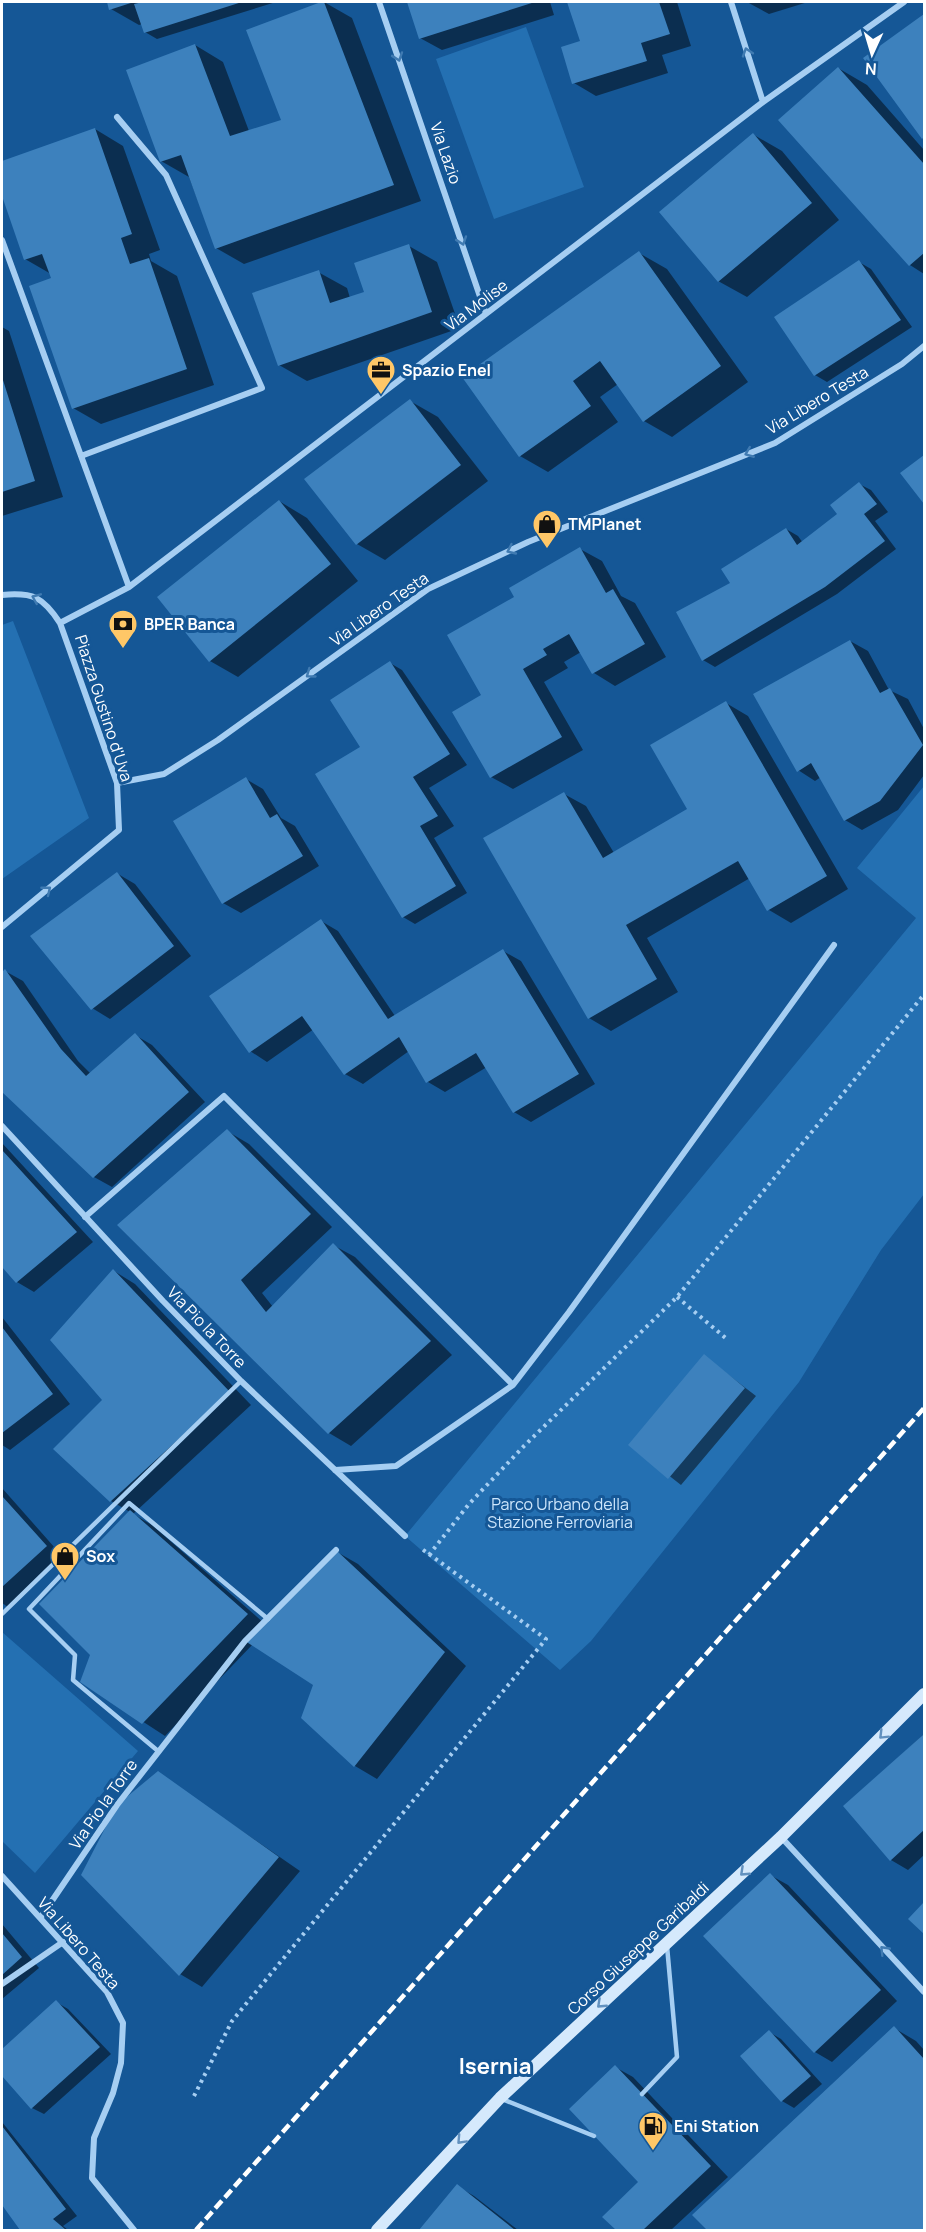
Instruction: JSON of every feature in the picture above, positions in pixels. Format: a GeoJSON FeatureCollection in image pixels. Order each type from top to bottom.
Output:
{"type":"FeatureCollection","features":[{"type":"Feature","properties":{"kind":"main road","name":"Corso Giuseppe Garibaldi"},"geometry":{"type":"LineString","coordinates":[[377,2230],[500,2098],[781,1837],[924,1694]]}},
{"type":"Feature","properties":{"kind":"street","name":"Via Lazio"},"geometry":{"type":"LineString","coordinates":[[379,2],[486,314]]}},
{"type":"Feature","properties":{"kind":"street"},"geometry":{"type":"LineString","coordinates":[[731,2],[763,102]]}},
{"type":"Feature","properties":{"kind":"street","name":"Via Molise"},"geometry":{"type":"LineString","coordinates":[[60,623],[129,587],[763,102],[904,2]]}},
{"type":"Feature","properties":{"kind":"street"},"geometry":{"type":"LineString","coordinates":[[81,456],[262,388],[166,175],[117,117]]}},
{"type":"Feature","properties":{"kind":"street"},"geometry":{"type":"LineString","coordinates":[[2,240],[129,587]]}},
{"type":"Feature","properties":{"kind":"street","name":"Via Libero Testa"},"geometry":{"type":"LineString","coordinates":[[117,783],[164,774],[218,740],[428,589],[528,542],[775,442],[902,364],[924,346]]}},
{"type":"Feature","properties":{"kind":"street","name":"Piazza Gustino d'Uva"},"geometry":{"type":"LineString","coordinates":[[2,595],[23,593],[47,603],[60,623],[117,783],[119,830],[2,927]]}},
{"type":"Feature","properties":{"kind":"street"},"geometry":{"type":"LineString","coordinates":[[335,1470],[396,1466],[513,1385],[569,1312],[834,945]]}},
{"type":"Feature","properties":{"kind":"street"},"geometry":{"type":"LineString","coordinates":[[85,1217],[224,1096],[513,1385]]}},
{"type":"Feature","properties":{"kind":"street","name":"Via Pio la Torre"},"geometry":{"type":"LineString","coordinates":[[2,1126],[85,1217],[242,1381],[405,1536]]}},
{"type":"Feature","properties":{"kind":"street","name":"Via Pio la Torre"},"geometry":{"type":"LineString","coordinates":[[41,1917],[158,1751],[245,1641],[336,1550]]}},
{"type":"Feature","properties":{"kind":"street"},"geometry":{"type":"LineString","coordinates":[[781,1837],[924,1992]]}},
{"type":"Feature","properties":{"kind":"street","name":"Via Libero Testa"},"geometry":{"type":"LineString","coordinates":[[2,1876],[107,1992],[123,2023],[121,2063],[116,2083],[94,2138],[92,2178],[134,2230]]}},
{"type":"Feature","properties":{"kind":"street"},"geometry":{"type":"LineString","coordinates":[[2,1984],[63,1942]]}},
{"type":"Feature","properties":{"kind":"lane"},"geometry":{"type":"LineString","coordinates":[[2,1614],[242,1381]]}},
{"type":"Feature","properties":{"kind":"lane"},"geometry":{"type":"LineString","coordinates":[[158,1751],[73,1680],[75,1655],[29,1609],[129,1503],[268,1618]]}},
{"type":"Feature","properties":{"kind":"lane"},"geometry":{"type":"LineString","coordinates":[[642,2094],[677,2057],[666,1944]]}},
{"type":"Feature","properties":{"kind":"lane"},"geometry":{"type":"LineString","coordinates":[[500,2098],[594,2136]]}},
{"type":"Feature","properties":{"kind":"path"},"geometry":{"type":"LineString","coordinates":[[194,2096],[232,2022],[546,1639],[429,1555],[469,1504],[524,1446],[677,1297],[922,997],[924,999]]}},
{"type":"Feature","properties":{"kind":"path"},"geometry":{"type":"LineString","coordinates":[[677,1297],[728,1340]]}},
{"type":"Feature","properties":{"kind":"green space"},"geometry":{"type":"Polygon","coordinates":[[[526,27],[584,187],[494,219],[436,59],[526,27]]]}},
{"type":"Feature","properties":{"kind":"green space"},"geometry":{"type":"Polygon","coordinates":[[[13,621],[89,818],[2,879],[2,625],[13,621]]]}},
{"type":"Feature","properties":{"kind":"green space","name":"Parco Urbano della Stazione Ferroviaria"},"geometry":{"type":"Polygon","coordinates":[[[924,786],[924,1194],[881,1250],[799,1382],[591,1641],[560,1670],[405,1536],[916,918],[857,868],[924,786]]]}},
{"type":"Feature","properties":{"kind":"green space"},"geometry":{"type":"Polygon","coordinates":[[[2,1632],[138,1751],[35,1873],[2,1841],[2,1632]]]}},
{"type":"Feature","properties":{"kind":"building"},"geometry":{"type":"Polygon","coordinates":[[[107,2],[134,2],[109,10],[107,2]]]}},
{"type":"Feature","properties":{"kind":"building"},"geometry":{"type":"Polygon","coordinates":[[[143,2],[242,2],[144,33],[134,4],[143,2]]]}},
{"type":"Feature","properties":{"kind":"building"},"geometry":{"type":"Polygon","coordinates":[[[324,2],[394,185],[215,249],[181,155],[160,162],[126,70],[195,44],[230,136],[281,120],[246,30],[324,2]]]}},
{"type":"Feature","properties":{"kind":"building"},"geometry":{"type":"Polygon","coordinates":[[[407,2],[535,2],[419,39],[407,2]]]}},
{"type":"Feature","properties":{"kind":"building"},"geometry":{"type":"Polygon","coordinates":[[[567,2],[659,2],[670,34],[641,43],[647,61],[572,84],[561,47],[580,41],[567,2]]]}},
{"type":"Feature","properties":{"kind":"building"},"geometry":{"type":"Polygon","coordinates":[[[924,14],[924,137],[922,139],[863,58],[924,14]]]}},
{"type":"Feature","properties":{"kind":"building"},"geometry":{"type":"Polygon","coordinates":[[[838,67],[924,164],[924,253],[909,266],[778,120],[838,67]]]}},
{"type":"Feature","properties":{"kind":"building"},"geometry":{"type":"Polygon","coordinates":[[[95,128],[132,234],[121,238],[130,264],[149,258],[187,369],[72,409],[29,286],[51,278],[42,254],[24,260],[2,196],[2,161],[95,128]]]}},
{"type":"Feature","properties":{"kind":"building"},"geometry":{"type":"Polygon","coordinates":[[[753,133],[812,203],[718,282],[659,212],[753,133]]]}},
{"type":"Feature","properties":{"kind":"building"},"geometry":{"type":"Polygon","coordinates":[[[409,244],[432,312],[278,366],[252,293],[319,270],[330,303],[364,292],[354,263],[409,244]]]}},
{"type":"Feature","properties":{"kind":"building"},"geometry":{"type":"Polygon","coordinates":[[[639,251],[721,366],[643,422],[600,361],[573,381],[591,406],[519,457],[462,377],[639,251]]]}},
{"type":"Feature","properties":{"kind":"building"},"geometry":{"type":"Polygon","coordinates":[[[859,260],[901,320],[814,376],[774,317],[859,260]]]}},
{"type":"Feature","properties":{"kind":"building"},"geometry":{"type":"Polygon","coordinates":[[[2,377],[35,481],[2,492],[2,377]]]}},
{"type":"Feature","properties":{"kind":"building"},"geometry":{"type":"Polygon","coordinates":[[[410,399],[461,465],[356,545],[304,479],[410,399]]]}},
{"type":"Feature","properties":{"kind":"building"},"geometry":{"type":"Polygon","coordinates":[[[924,455],[924,504],[900,473],[924,455]]]}},
{"type":"Feature","properties":{"kind":"building"},"geometry":{"type":"Polygon","coordinates":[[[859,482],[877,504],[864,514],[885,541],[825,587],[702,661],[676,612],[730,583],[721,569],[786,528],[797,545],[837,514],[830,505],[859,482]]]}},
{"type":"Feature","properties":{"kind":"building"},"geometry":{"type":"Polygon","coordinates":[[[279,500],[331,564],[209,662],[157,597],[279,500]]]}},
{"type":"Feature","properties":{"kind":"building"},"geometry":{"type":"Polygon","coordinates":[[[580,547],[606,593],[613,589],[645,644],[592,674],[569,634],[543,649],[547,655],[523,669],[562,737],[490,778],[452,712],[481,695],[447,635],[514,597],[509,588],[580,547]]]}},
{"type":"Feature","properties":{"kind":"building"},"geometry":{"type":"Polygon","coordinates":[[[850,640],[880,693],[890,688],[923,745],[880,801],[844,821],[811,763],[797,772],[753,694],[850,640]]]}},
{"type":"Feature","properties":{"kind":"building"},"geometry":{"type":"Polygon","coordinates":[[[390,661],[450,754],[413,777],[438,816],[420,826],[456,886],[402,918],[315,774],[360,747],[330,700],[390,661]]]}},
{"type":"Feature","properties":{"kind":"building"},"geometry":{"type":"Polygon","coordinates":[[[726,701],[827,876],[767,911],[738,861],[626,925],[657,979],[588,1019],[483,838],[564,792],[603,858],[687,809],[650,745],[726,701]]]}},
{"type":"Feature","properties":{"kind":"building"},"geometry":{"type":"Polygon","coordinates":[[[246,777],[270,818],[277,814],[303,856],[222,904],[173,821],[246,777]]]}},
{"type":"Feature","properties":{"kind":"building"},"geometry":{"type":"Polygon","coordinates":[[[117,872],[174,946],[91,1010],[30,936],[117,872]]]}},
{"type":"Feature","properties":{"kind":"building"},"geometry":{"type":"Polygon","coordinates":[[[321,919],[388,1019],[503,949],[579,1074],[513,1113],[476,1053],[426,1083],[399,1037],[344,1075],[302,1016],[249,1053],[209,996],[321,919]]]}},
{"type":"Feature","properties":{"kind":"building"},"geometry":{"type":"Polygon","coordinates":[[[5,969],[61,1049],[86,1076],[135,1033],[189,1092],[93,1178],[2,1092],[2,972],[5,969]]]}},
{"type":"Feature","properties":{"kind":"building"},"geometry":{"type":"Polygon","coordinates":[[[227,1129],[311,1214],[241,1280],[266,1312],[333,1243],[431,1341],[328,1434],[117,1225],[227,1129]]]}},
{"type":"Feature","properties":{"kind":"building"},"geometry":{"type":"Polygon","coordinates":[[[2,1150],[77,1232],[16,1283],[2,1267],[2,1150]]]}},
{"type":"Feature","properties":{"kind":"building"},"geometry":{"type":"Polygon","coordinates":[[[113,1269],[230,1392],[110,1502],[53,1449],[102,1400],[50,1340],[113,1269]]]}},
{"type":"Feature","properties":{"kind":"building"},"geometry":{"type":"Polygon","coordinates":[[[2,1327],[53,1394],[2,1433],[2,1327]]]}},
{"type":"Feature","properties":{"kind":"building"},"geometry":{"type":"Polygon","coordinates":[[[704,1354],[745,1388],[668,1479],[628,1445],[704,1354]]]}},
{"type":"Feature","properties":{"kind":"building"},"geometry":{"type":"Polygon","coordinates":[[[2,1496],[47,1546],[2,1587],[2,1496]]]}},
{"type":"Feature","properties":{"kind":"building"},"geometry":{"type":"Polygon","coordinates":[[[130,1510],[248,1614],[142,1724],[80,1682],[90,1655],[39,1604],[130,1510]]]}},
{"type":"Feature","properties":{"kind":"building"},"geometry":{"type":"Polygon","coordinates":[[[336,1550],[445,1652],[354,1767],[301,1718],[313,1685],[245,1641],[336,1550]]]}},
{"type":"Feature","properties":{"kind":"building"},"geometry":{"type":"Polygon","coordinates":[[[924,1734],[924,1830],[890,1861],[843,1806],[924,1734]]]}},
{"type":"Feature","properties":{"kind":"building"},"geometry":{"type":"Polygon","coordinates":[[[158,1771],[279,1857],[179,1976],[81,1875],[117,1805],[158,1771]]]}},
{"type":"Feature","properties":{"kind":"building"},"geometry":{"type":"Polygon","coordinates":[[[770,1873],[881,1990],[814,2053],[703,1936],[770,1873]]]}},
{"type":"Feature","properties":{"kind":"building"},"geometry":{"type":"Polygon","coordinates":[[[924,1902],[924,1934],[908,1919],[924,1902]]]}},
{"type":"Feature","properties":{"kind":"building"},"geometry":{"type":"Polygon","coordinates":[[[2,1933],[22,1957],[2,1975],[2,1933]]]}},
{"type":"Feature","properties":{"kind":"building"},"geometry":{"type":"Polygon","coordinates":[[[56,2000],[100,2047],[31,2109],[2,2076],[2,2049],[56,2000]]]}},
{"type":"Feature","properties":{"kind":"building"},"geometry":{"type":"Polygon","coordinates":[[[894,2026],[924,2059],[924,2230],[707,2230],[692,2215],[894,2026]]]}},
{"type":"Feature","properties":{"kind":"building"},"geometry":{"type":"Polygon","coordinates":[[[769,2030],[811,2076],[781,2102],[740,2056],[769,2030]]]}},
{"type":"Feature","properties":{"kind":"building","name":"Eni Station"},"geometry":{"type":"Polygon","coordinates":[[[615,2065],[711,2166],[643,2230],[616,2230],[602,2217],[638,2182],[569,2109],[615,2065]]]}},
{"type":"Feature","properties":{"kind":"building"},"geometry":{"type":"Polygon","coordinates":[[[2,2126],[66,2209],[53,2219],[66,2230],[20,2230],[2,2205],[2,2126]]]}},
{"type":"Feature","properties":{"kind":"building"},"geometry":{"type":"Polygon","coordinates":[[[457,2184],[515,2230],[419,2230],[457,2184]]]}},
{"type":"Feature","properties":{"kind":"railway"},"geometry":{"type":"LineString","coordinates":[[196,2230],[924,1408]]}},
{"type":"Feature","properties":{"kind":"place","name":"Spazio Enel"},"geometry":{"type":"Point","coordinates":[381,396]}},
{"type":"Feature","properties":{"kind":"place","name":"TMPlanet"},"geometry":{"type":"Point","coordinates":[547,550]}},
{"type":"Feature","properties":{"kind":"place","name":"BPER Banca"},"geometry":{"type":"Point","coordinates":[123,650]}},
{"type":"Feature","properties":{"kind":"place","name":"Sox"},"geometry":{"type":"Point","coordinates":[65,1582]}},
{"type":"Feature","properties":{"kind":"place","name":"Eni Station"},"geometry":{"type":"Point","coordinates":[653,2152]}},
{"type":"Feature","properties":{"kind":"district","name":"Isernia"},"geometry":{"type":"Point","coordinates":[495,2066]}}]}
